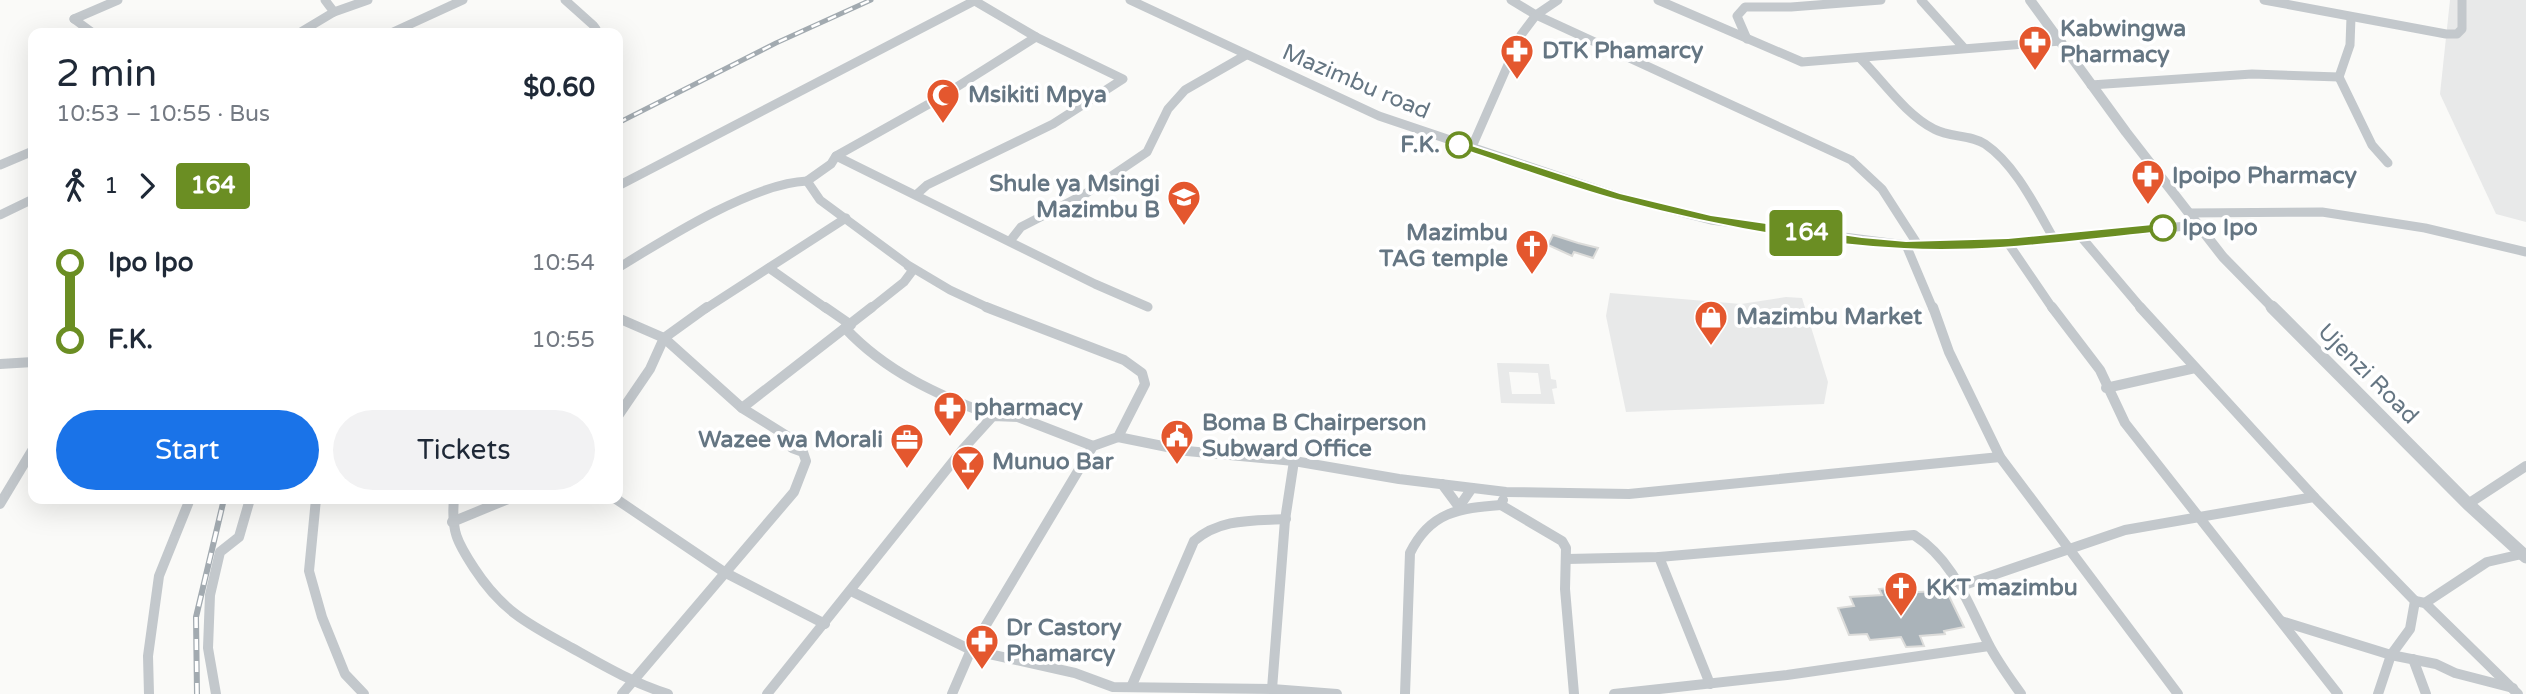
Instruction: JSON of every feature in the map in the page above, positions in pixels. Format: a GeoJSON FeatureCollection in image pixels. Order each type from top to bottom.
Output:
{"type":"FeatureCollection","features":[{"type":"Feature","properties":{"kind":"street"},"geometry":{"type":"LineString","coordinates":[[86,28],[74,19],[118,0]]}},
{"type":"Feature","properties":{"kind":"street"},"geometry":{"type":"LineString","coordinates":[[325,0],[334,12]]}},
{"type":"Feature","properties":{"kind":"street"},"geometry":{"type":"LineString","coordinates":[[309,28],[327,19],[334,12],[342,12],[368,0]]}},
{"type":"Feature","properties":{"kind":"street"},"geometry":{"type":"LineString","coordinates":[[402,28],[463,0]]}},
{"type":"Feature","properties":{"kind":"street"},"geometry":{"type":"LineString","coordinates":[[565,0],[596,28]]}},
{"type":"Feature","properties":{"kind":"street"},"geometry":{"type":"LineString","coordinates":[[623,183],[975,0],[1036,37],[1123,79],[1091,104],[927,185],[917,194]]}},
{"type":"Feature","properties":{"kind":"street","name":"Mazimbu road"},"geometry":{"type":"LineString","coordinates":[[1130,0],[1379,116],[1617,196],[1711,220],[1906,245],[2008,243],[2197,225]]}},
{"type":"Feature","properties":{"kind":"street"},"geometry":{"type":"LineString","coordinates":[[1511,0],[1536,15],[1851,160],[1882,189],[1918,245]]}},
{"type":"Feature","properties":{"kind":"street"},"geometry":{"type":"LineString","coordinates":[[1471,149],[1521,35],[1536,15],[1558,0]]}},
{"type":"Feature","properties":{"kind":"street"},"geometry":{"type":"LineString","coordinates":[[1658,0],[1802,62],[2062,41]]}},
{"type":"Feature","properties":{"kind":"street"},"geometry":{"type":"LineString","coordinates":[[1747,39],[1737,16],[1745,7],[1791,7],[1881,0]]}},
{"type":"Feature","properties":{"kind":"street"},"geometry":{"type":"LineString","coordinates":[[1921,0],[1964,48]]}},
{"type":"Feature","properties":{"kind":"street","name":"Ujenzi Road"},"geometry":{"type":"LineString","coordinates":[[2030,0],[2091,85],[2223,257],[2468,504],[2524,556]]}},
{"type":"Feature","properties":{"kind":"street"},"geometry":{"type":"LineString","coordinates":[[2264,0],[2351,18],[2457,34],[2462,29],[2462,0]]}},
{"type":"Feature","properties":{"kind":"street"},"geometry":{"type":"LineString","coordinates":[[2351,18],[2350,46],[2339,77],[2372,145],[2388,163]]}},
{"type":"Feature","properties":{"kind":"street"},"geometry":{"type":"LineString","coordinates":[[807,181],[831,164],[836,156],[936,100],[1036,37]]}},
{"type":"Feature","properties":{"kind":"street"},"geometry":{"type":"LineString","coordinates":[[1010,241],[1021,227],[1085,194],[1147,152],[1168,109],[1185,90],[1246,55]]}},
{"type":"Feature","properties":{"kind":"street"},"geometry":{"type":"LineString","coordinates":[[1861,59],[1930,128],[1948,136],[1966,136],[1984,144],[2004,163],[2054,239]]}},
{"type":"Feature","properties":{"kind":"street"},"geometry":{"type":"LineString","coordinates":[[2091,85],[2252,74],[2339,77]]}},
{"type":"Feature","properties":{"kind":"street"},"geometry":{"type":"LineString","coordinates":[[0,165],[28,153]]}},
{"type":"Feature","properties":{"kind":"street"},"geometry":{"type":"LineString","coordinates":[[836,156],[917,194],[955,216],[1104,290],[1148,307]]}},
{"type":"Feature","properties":{"kind":"street"},"geometry":{"type":"LineString","coordinates":[[623,265],[651,247],[771,187],[800,178],[807,181],[820,200],[908,265],[979,304],[1136,367],[1145,377],[1145,387],[1118,437]]}},
{"type":"Feature","properties":{"kind":"street"},"geometry":{"type":"LineString","coordinates":[[0,215],[28,201]]}},
{"type":"Feature","properties":{"kind":"street"},"geometry":{"type":"LineString","coordinates":[[2189,213],[2266,210],[2320,212],[2404,224],[2526,252]]}},
{"type":"Feature","properties":{"kind":"street"},"geometry":{"type":"LineString","coordinates":[[623,409],[650,369],[664,338],[726,294],[846,218]]}},
{"type":"Feature","properties":{"kind":"street"},"geometry":{"type":"LineString","coordinates":[[2082,237],[2195,368],[2314,498],[2515,691]]}},
{"type":"Feature","properties":{"kind":"street"},"geometry":{"type":"LineString","coordinates":[[2008,243],[2034,284],[2100,370],[2106,388],[2125,423],[2338,694]]}},
{"type":"Feature","properties":{"kind":"street"},"geometry":{"type":"LineString","coordinates":[[1906,245],[1924,282],[1949,352],[2000,457],[2178,694]]}},
{"type":"Feature","properties":{"kind":"street"},"geometry":{"type":"LineString","coordinates":[[741,408],[910,277],[912,270],[908,265]]}},
{"type":"Feature","properties":{"kind":"street"},"geometry":{"type":"LineString","coordinates":[[769,268],[848,326],[859,345],[904,376],[961,404],[993,416],[1018,417],[1093,446]]}},
{"type":"Feature","properties":{"kind":"street"},"geometry":{"type":"LineString","coordinates":[[622,694],[794,492],[806,461],[803,452],[792,448],[795,441],[741,408],[664,338],[623,320]]}},
{"type":"Feature","properties":{"kind":"street"},"geometry":{"type":"LineString","coordinates":[[0,364],[28,362]]}},
{"type":"Feature","properties":{"kind":"street"},"geometry":{"type":"LineString","coordinates":[[2106,388],[2195,368]]}},
{"type":"Feature","properties":{"kind":"street"},"geometry":{"type":"LineString","coordinates":[[767,694],[924,497],[993,416]]}},
{"type":"Feature","properties":{"kind":"street"},"geometry":{"type":"LineString","coordinates":[[952,694],[971,650],[1093,446],[1118,437],[1187,451],[1294,461],[1506,492],[1629,494],[2000,457]]}},
{"type":"Feature","properties":{"kind":"street"},"geometry":{"type":"LineString","coordinates":[[0,504],[28,457]]}},
{"type":"Feature","properties":{"kind":"street"},"geometry":{"type":"LineString","coordinates":[[1272,688],[1286,519],[1294,461]]}},
{"type":"Feature","properties":{"kind":"street"},"geometry":{"type":"LineString","coordinates":[[2468,504],[2526,466]]}},
{"type":"Feature","properties":{"kind":"street"},"geometry":{"type":"LineString","coordinates":[[1441,484],[1459,507]]}},
{"type":"Feature","properties":{"kind":"street"},"geometry":{"type":"LineString","coordinates":[[1405,694],[1410,553],[1424,529],[1459,507],[1472,488]]}},
{"type":"Feature","properties":{"kind":"street"},"geometry":{"type":"LineString","coordinates":[[1501,505],[1506,492]]}},
{"type":"Feature","properties":{"kind":"street"},"geometry":{"type":"LineString","coordinates":[[1961,586],[2125,530],[2314,498]]}},
{"type":"Feature","properties":{"kind":"street"},"geometry":{"type":"LineString","coordinates":[[149,694],[148,656],[159,576],[188,504]]}},
{"type":"Feature","properties":{"kind":"street"},"geometry":{"type":"LineString","coordinates":[[216,694],[208,648],[210,595],[220,552],[239,537],[249,504]]}},
{"type":"Feature","properties":{"kind":"street"},"geometry":{"type":"LineString","coordinates":[[314,504],[309,571],[345,674],[364,694]]}},
{"type":"Feature","properties":{"kind":"street"},"geometry":{"type":"LineString","coordinates":[[454,504],[452,522],[458,544],[491,594],[518,618],[631,682],[668,694]]}},
{"type":"Feature","properties":{"kind":"street"},"geometry":{"type":"LineString","coordinates":[[452,522],[496,504]]}},
{"type":"Feature","properties":{"kind":"street"},"geometry":{"type":"LineString","coordinates":[[623,504],[724,572],[825,624]]}},
{"type":"Feature","properties":{"kind":"street"},"geometry":{"type":"LineString","coordinates":[[1459,507],[1501,505],[1562,541],[1567,559],[1566,589],[1574,694]]}},
{"type":"Feature","properties":{"kind":"street"},"geometry":{"type":"LineString","coordinates":[[1132,685],[1194,541],[1203,532],[1220,524],[1286,519]]}},
{"type":"Feature","properties":{"kind":"street"},"geometry":{"type":"LineString","coordinates":[[1567,559],[1659,557],[1914,535],[1928,543],[1961,586],[1989,646],[2021,694]]}},
{"type":"Feature","properties":{"kind":"street"},"geometry":{"type":"LineString","coordinates":[[2378,694],[2391,655],[2410,628],[2420,602],[2487,562],[2524,556]]}},
{"type":"Feature","properties":{"kind":"street"},"geometry":{"type":"LineString","coordinates":[[1659,557],[1710,684]]}},
{"type":"Feature","properties":{"kind":"street"},"geometry":{"type":"LineString","coordinates":[[851,591],[971,650],[1075,673],[1112,690],[1132,685],[1272,688],[1338,694]]}},
{"type":"Feature","properties":{"kind":"street"},"geometry":{"type":"LineString","coordinates":[[2280,621],[2515,691]]}},
{"type":"Feature","properties":{"kind":"street"},"geometry":{"type":"LineString","coordinates":[[1614,694],[1710,684],[1989,646]]}},
{"type":"Feature","properties":{"kind":"street"},"geometry":{"type":"LineString","coordinates":[[2413,659],[2426,694]]}},
{"type":"Feature","properties":{"kind":"shaded area"},"geometry":{"type":"Polygon","coordinates":[[[2450,0],[2526,0],[2526,222],[2496,214],[2440,94],[2450,0]]]}},
{"type":"Feature","properties":{"kind":"shaded area","name":"Mazimbu Market"},"geometry":{"type":"Polygon","coordinates":[[[1610,293],[1741,304],[1786,297],[1802,298],[1828,382],[1824,404],[1626,412],[1606,316],[1610,293]]]}},
{"type":"Feature","properties":{"kind":"shaded area"},"geometry":{"type":"Polygon","coordinates":[[[1497,363],[1549,364],[1551,379],[1556,380],[1557,388],[1552,389],[1555,404],[1501,403],[1497,363]],[[1509,372],[1512,394],[1541,394],[1538,373],[1509,372]]]}},
{"type":"Feature","properties":{"kind":"building"},"geometry":{"type":"Polygon","coordinates":[[[1553,235],[1598,248],[1593,258],[1574,252],[1572,256],[1548,245],[1553,235]]]}},
{"type":"Feature","properties":{"kind":"building","name":"KKT mazimbu"},"geometry":{"type":"Polygon","coordinates":[[[1897,587],[1899,593],[1938,591],[1940,594],[1948,594],[1964,627],[1944,631],[1945,634],[1920,636],[1924,646],[1906,647],[1901,637],[1870,640],[1867,634],[1849,635],[1838,608],[1854,606],[1850,597],[1882,595],[1879,589],[1897,587]]]}},
{"type":"Feature","properties":{"kind":"railway"},"geometry":{"type":"LineString","coordinates":[[623,120],[776,43],[871,0]]}},
{"type":"Feature","properties":{"kind":"railway"},"geometry":{"type":"LineString","coordinates":[[197,694],[196,617],[223,504]]}},
{"type":"Feature","properties":{"kind":"bus line","name":"164"},"geometry":{"type":"LineString","coordinates":[[1459,145],[1617,196],[1711,220],[1862,241],[1906,245],[2008,243],[2163,228]]}},
{"type":"Feature","properties":{"kind":"place","name":"Kabwingwa Pharmacy"},"geometry":{"type":"Point","coordinates":[2035,72]}},
{"type":"Feature","properties":{"kind":"place","name":"DTK Phamarcy"},"geometry":{"type":"Point","coordinates":[1517,81]}},
{"type":"Feature","properties":{"kind":"place","name":"Msikiti Mpya"},"geometry":{"type":"Point","coordinates":[943,125]}},
{"type":"Feature","properties":{"kind":"place","name":"F.K."},"geometry":{"type":"Point","coordinates":[1459,145]}},
{"type":"Feature","properties":{"kind":"place","name":"Ipoipo Pharmacy"},"geometry":{"type":"Point","coordinates":[2148,206]}},
{"type":"Feature","properties":{"kind":"place","name":"Shule ya Msingi Mazimbu B"},"geometry":{"type":"Point","coordinates":[1184,227]}},
{"type":"Feature","properties":{"kind":"place","name":"Ipo Ipo"},"geometry":{"type":"Point","coordinates":[2163,228]}},
{"type":"Feature","properties":{"kind":"place","name":"Mazimbu TAG temple"},"geometry":{"type":"Point","coordinates":[1532,276]}},
{"type":"Feature","properties":{"kind":"place","name":"Mazimbu Market"},"geometry":{"type":"Point","coordinates":[1711,347]}},
{"type":"Feature","properties":{"kind":"place","name":"pharmacy"},"geometry":{"type":"Point","coordinates":[950,438]}},
{"type":"Feature","properties":{"kind":"place","name":"Boma B Chairperson Subward Office"},"geometry":{"type":"Point","coordinates":[1177,466]}},
{"type":"Feature","properties":{"kind":"place","name":"Wazee wa Morali"},"geometry":{"type":"Point","coordinates":[907,470]}},
{"type":"Feature","properties":{"kind":"place","name":"Munuo Bar"},"geometry":{"type":"Point","coordinates":[968,492]}},
{"type":"Feature","properties":{"kind":"place","name":"KKT mazimbu"},"geometry":{"type":"Point","coordinates":[1901,618]}},
{"type":"Feature","properties":{"kind":"place","name":"Dr Castory Phamarcy"},"geometry":{"type":"Point","coordinates":[982,671]}}]}
